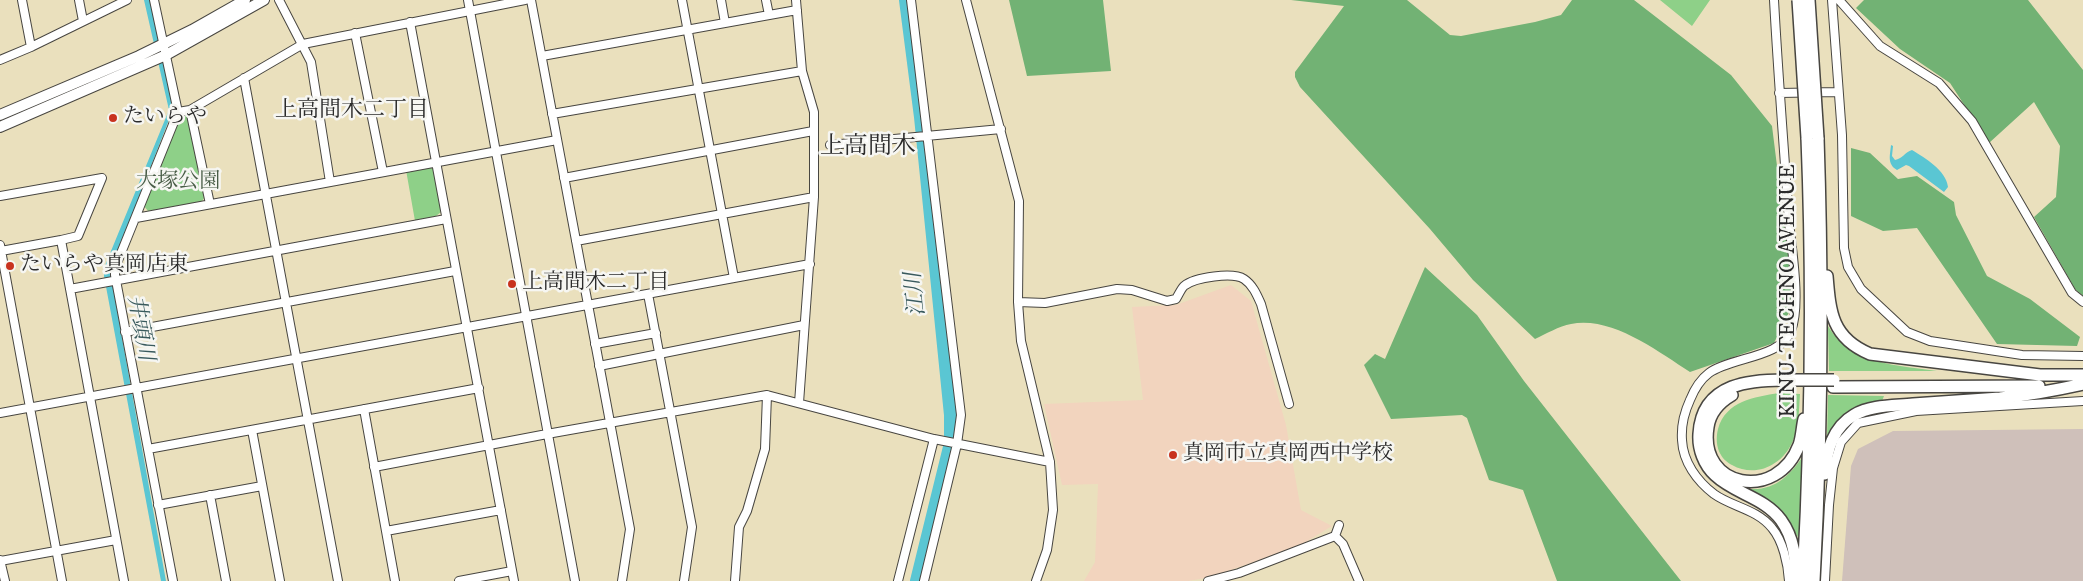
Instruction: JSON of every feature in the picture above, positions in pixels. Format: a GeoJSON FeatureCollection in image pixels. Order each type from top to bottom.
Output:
{"type":"FeatureCollection","features":[{"type":"Feature","properties":{"kind":"highway","name":"KINU-TECHNO AVENUE"},"geometry":{"type":"LineString","coordinates":[[1798,0],[1820,206],[1821,369],[1814,581]]}},
{"type":"Feature","properties":{"kind":"highway","name":"KINU-TECHNO AVENUE"},"geometry":{"type":"LineString","coordinates":[[1803,581],[1811,401],[1813,138],[1810,0]]}},
{"type":"Feature","properties":{"kind":"highway"},"geometry":{"type":"LineString","coordinates":[[1820,206],[1832,316],[1838,328],[1852,345],[1870,354],[2060,376],[2082,381]]}},
{"type":"Feature","properties":{"kind":"highway"},"geometry":{"type":"LineString","coordinates":[[1796,581],[1793,546],[1788,530],[1780,519],[1765,504],[1726,484],[1714,474],[1702,455],[1699,442],[1702,419],[1713,399],[1722,392],[1732,386],[1755,381],[1834,383],[1996,381],[2039,380],[2060,376]]}},
{"type":"Feature","properties":{"kind":"highway"},"geometry":{"type":"LineString","coordinates":[[1817,515],[1823,495],[1829,449],[1838,430],[1854,415],[1874,408],[2002,398],[2061,390],[2082,381]]}},
{"type":"Feature","properties":{"kind":"highway"},"geometry":{"type":"LineString","coordinates":[[1834,383],[2002,387],[2082,381]]}},
{"type":"Feature","properties":{"kind":"highway"},"geometry":{"type":"LineString","coordinates":[[1793,383],[1744,390],[1726,398],[1720,404],[1709,422],[1707,441],[1710,453],[1722,470],[1735,479],[1751,482],[1773,477],[1784,469],[1792,460],[1800,443],[1804,420],[1811,401]]}},
{"type":"Feature","properties":{"kind":"main road"},"geometry":{"type":"LineString","coordinates":[[0,115],[165,50],[245,0]]}},
{"type":"Feature","properties":{"kind":"main road"},"geometry":{"type":"LineString","coordinates":[[0,126],[165,50],[264,0]]}},
{"type":"Feature","properties":{"kind":"street"},"geometry":{"type":"LineString","coordinates":[[22,0],[31,47]]}},
{"type":"Feature","properties":{"kind":"street"},"geometry":{"type":"LineString","coordinates":[[79,0],[83,21]]}},
{"type":"Feature","properties":{"kind":"street"},"geometry":{"type":"LineString","coordinates":[[0,60],[127,0]]}},
{"type":"Feature","properties":{"kind":"street"},"geometry":{"type":"LineString","coordinates":[[154,0],[178,112],[115,268],[125,332],[173,581]]}},
{"type":"Feature","properties":{"kind":"street"},"geometry":{"type":"LineString","coordinates":[[279,0],[311,62],[330,182]]}},
{"type":"Feature","properties":{"kind":"street"},"geometry":{"type":"LineString","coordinates":[[468,0],[575,581]]}},
{"type":"Feature","properties":{"kind":"street"},"geometry":{"type":"LineString","coordinates":[[178,112],[190,110],[303,44],[525,0]]}},
{"type":"Feature","properties":{"kind":"street"},"geometry":{"type":"LineString","coordinates":[[531,0],[630,529],[622,581]]}},
{"type":"Feature","properties":{"kind":"street"},"geometry":{"type":"LineString","coordinates":[[682,0],[734,278]]}},
{"type":"Feature","properties":{"kind":"street"},"geometry":{"type":"LineString","coordinates":[[721,0],[725,23]]}},
{"type":"Feature","properties":{"kind":"street"},"geometry":{"type":"LineString","coordinates":[[766,0],[769,15]]}},
{"type":"Feature","properties":{"kind":"street"},"geometry":{"type":"LineString","coordinates":[[796,0],[802,70],[814,112],[814,197],[798,403]]}},
{"type":"Feature","properties":{"kind":"street"},"geometry":{"type":"LineString","coordinates":[[912,0],[961,415],[957,444],[924,581]]}},
{"type":"Feature","properties":{"kind":"street"},"geometry":{"type":"LineString","coordinates":[[966,0],[1019,201],[1018,302],[1021,341],[1050,462],[1052,510],[1047,550],[1036,581]]}},
{"type":"Feature","properties":{"kind":"street"},"geometry":{"type":"LineString","coordinates":[[1774,0],[1795,319],[1790,333],[1783,342],[1771,350],[1732,362],[1708,374],[1694,390],[1684,414],[1682,441],[1687,462],[1693,473],[1714,494],[1753,512],[1772,527],[1783,547],[1789,581]]}},
{"type":"Feature","properties":{"kind":"street"},"geometry":{"type":"LineString","coordinates":[[1832,0],[1842,135],[1844,248],[1848,266],[1861,289],[1907,332],[1930,341],[2022,354],[2083,356]]}},
{"type":"Feature","properties":{"kind":"street"},"geometry":{"type":"LineString","coordinates":[[1839,0],[1880,46],[1939,83],[1972,122],[2072,293],[2083,302]]}},
{"type":"Feature","properties":{"kind":"street"},"geometry":{"type":"LineString","coordinates":[[542,56],[798,10]]}},
{"type":"Feature","properties":{"kind":"street"},"geometry":{"type":"LineString","coordinates":[[410,22],[514,581]]}},
{"type":"Feature","properties":{"kind":"street"},"geometry":{"type":"LineString","coordinates":[[355,33],[382,172]]}},
{"type":"Feature","properties":{"kind":"street"},"geometry":{"type":"LineString","coordinates":[[552,114],[802,70]]}},
{"type":"Feature","properties":{"kind":"street"},"geometry":{"type":"LineString","coordinates":[[244,78],[338,581]]}},
{"type":"Feature","properties":{"kind":"street"},"geometry":{"type":"LineString","coordinates":[[1779,93],[1838,92]]}},
{"type":"Feature","properties":{"kind":"street"},"geometry":{"type":"LineString","coordinates":[[190,110],[210,204]]}},
{"type":"Feature","properties":{"kind":"street"},"geometry":{"type":"LineString","coordinates":[[830,145],[1001,129]]}},
{"type":"Feature","properties":{"kind":"street"},"geometry":{"type":"LineString","coordinates":[[564,178],[813,131]]}},
{"type":"Feature","properties":{"kind":"street"},"geometry":{"type":"LineString","coordinates":[[136,218],[557,140]]}},
{"type":"Feature","properties":{"kind":"street"},"geometry":{"type":"LineString","coordinates":[[0,196],[102,178],[78,236],[0,248],[62,581]]}},
{"type":"Feature","properties":{"kind":"street"},"geometry":{"type":"LineString","coordinates":[[576,241],[814,197]]}},
{"type":"Feature","properties":{"kind":"street"},"geometry":{"type":"LineString","coordinates":[[70,289],[446,219]]}},
{"type":"Feature","properties":{"kind":"street"},"geometry":{"type":"LineString","coordinates":[[61,240],[124,581]]}},
{"type":"Feature","properties":{"kind":"street"},"geometry":{"type":"LineString","coordinates":[[0,413],[810,264]]}},
{"type":"Feature","properties":{"kind":"street"},"geometry":{"type":"LineString","coordinates":[[125,332],[456,271]]}},
{"type":"Feature","properties":{"kind":"street"},"geometry":{"type":"LineString","coordinates":[[1018,302],[1045,303],[1117,289],[1132,290],[1168,302],[1176,299],[1182,287],[1189,282],[1216,276],[1242,278],[1254,289],[1261,304],[1289,404]]}},
{"type":"Feature","properties":{"kind":"street"},"geometry":{"type":"LineString","coordinates":[[648,294],[692,527],[684,581]]}},
{"type":"Feature","properties":{"kind":"street"},"geometry":{"type":"LineString","coordinates":[[599,366],[804,325]]}},
{"type":"Feature","properties":{"kind":"street"},"geometry":{"type":"LineString","coordinates":[[595,344],[656,333]]}},
{"type":"Feature","properties":{"kind":"street"},"geometry":{"type":"LineString","coordinates":[[148,449],[479,388]]}},
{"type":"Feature","properties":{"kind":"street"},"geometry":{"type":"LineString","coordinates":[[374,468],[548,434],[767,395],[934,439],[1050,462]]}},
{"type":"Feature","properties":{"kind":"street"},"geometry":{"type":"LineString","coordinates":[[735,581],[739,526],[747,511],[765,449],[767,395]]}},
{"type":"Feature","properties":{"kind":"street"},"geometry":{"type":"LineString","coordinates":[[1825,581],[1833,468],[1841,442],[1858,423],[1916,411],[2083,401]]}},
{"type":"Feature","properties":{"kind":"street"},"geometry":{"type":"LineString","coordinates":[[364,409],[395,581]]}},
{"type":"Feature","properties":{"kind":"street"},"geometry":{"type":"LineString","coordinates":[[252,430],[280,581]]}},
{"type":"Feature","properties":{"kind":"street"},"geometry":{"type":"LineString","coordinates":[[898,581],[934,439]]}},
{"type":"Feature","properties":{"kind":"street"},"geometry":{"type":"LineString","coordinates":[[158,505],[262,486]]}},
{"type":"Feature","properties":{"kind":"street"},"geometry":{"type":"LineString","coordinates":[[210,495],[226,581]]}},
{"type":"Feature","properties":{"kind":"street"},"geometry":{"type":"LineString","coordinates":[[386,531],[501,510]]}},
{"type":"Feature","properties":{"kind":"street"},"geometry":{"type":"LineString","coordinates":[[1208,581],[1239,573],[1335,536],[1339,525]]}},
{"type":"Feature","properties":{"kind":"street"},"geometry":{"type":"LineString","coordinates":[[1335,536],[1343,544],[1359,581]]}},
{"type":"Feature","properties":{"kind":"street"},"geometry":{"type":"LineString","coordinates":[[5,581],[0,560],[116,540]]}},
{"type":"Feature","properties":{"kind":"street"},"geometry":{"type":"LineString","coordinates":[[459,581],[512,571]]}},
{"type":"Feature","properties":{"kind":"shaded area","name":"真岡市立真岡西中学校"},"geometry":{"type":"Polygon","coordinates":[[[1231,285],[1251,301],[1286,425],[1301,510],[1332,526],[1299,546],[1211,577],[1188,581],[1084,581],[1095,562],[1098,484],[1062,485],[1044,404],[1143,400],[1132,307],[1176,305],[1231,285]]]}},
{"type":"Feature","properties":{"kind":"shaded area"},"geometry":{"type":"Polygon","coordinates":[[[2083,429],[2083,581],[1842,581],[1851,466],[1858,449],[1893,431],[2083,429]]]}},
{"type":"Feature","properties":{"kind":"green space"},"geometry":{"type":"Polygon","coordinates":[[[1009,0],[1103,0],[1111,71],[1027,76],[1009,0]]]}},
{"type":"Feature","properties":{"kind":"green space"},"geometry":{"type":"Polygon","coordinates":[[[1291,0],[1407,0],[1450,35],[1461,36],[1535,22],[1561,15],[1572,0],[1634,0],[1731,75],[1772,126],[1794,302],[1774,343],[1690,372],[1649,345],[1618,330],[1602,325],[1587,323],[1566,325],[1535,339],[1473,280],[1430,229],[1300,87],[1295,77],[1295,72],[1344,6],[1291,0]]]}},
{"type":"Feature","properties":{"kind":"green space"},"geometry":{"type":"Polygon","coordinates":[[[1660,0],[1710,0],[1692,26],[1660,0]]]}},
{"type":"Feature","properties":{"kind":"green space"},"geometry":{"type":"Polygon","coordinates":[[[1864,0],[2028,0],[2083,70],[2083,296],[2075,289],[2034,217],[2056,197],[2060,146],[2034,102],[1989,143],[1950,83],[1900,49],[1856,8],[1864,0]]]}},
{"type":"Feature","properties":{"kind":"green space","name":"大塚公園"},"geometry":{"type":"Polygon","coordinates":[[[184,114],[189,119],[204,198],[201,203],[148,211],[144,206],[179,119],[184,114]]]}},
{"type":"Feature","properties":{"kind":"green space"},"geometry":{"type":"Polygon","coordinates":[[[1851,148],[1870,153],[1898,179],[1917,176],[1954,202],[1956,215],[1987,276],[2030,299],[2080,337],[2077,346],[1997,344],[1917,228],[1883,231],[1851,216],[1851,148]]]}},
{"type":"Feature","properties":{"kind":"green space"},"geometry":{"type":"Polygon","coordinates":[[[429,166],[434,170],[441,212],[436,216],[415,221],[406,170],[429,166]]]}},
{"type":"Feature","properties":{"kind":"green space"},"geometry":{"type":"Polygon","coordinates":[[[1425,267],[1477,315],[1524,381],[1681,581],[1557,581],[1523,490],[1489,480],[1467,418],[1462,415],[1391,419],[1364,365],[1375,354],[1385,359],[1425,267]]]}},
{"type":"Feature","properties":{"kind":"green space"},"geometry":{"type":"Polygon","coordinates":[[[1828,326],[1837,339],[1849,349],[1862,356],[1891,364],[1937,371],[1829,371],[1828,326]]]}},
{"type":"Feature","properties":{"kind":"green space"},"geometry":{"type":"Polygon","coordinates":[[[1779,393],[1800,394],[1796,432],[1787,451],[1774,463],[1758,470],[1741,469],[1727,462],[1719,452],[1717,439],[1718,429],[1727,412],[1742,402],[1760,396],[1779,393]]]}},
{"type":"Feature","properties":{"kind":"green space"},"geometry":{"type":"Polygon","coordinates":[[[1828,395],[1884,396],[1882,401],[1864,404],[1849,410],[1832,428],[1827,437],[1828,395]]]}},
{"type":"Feature","properties":{"kind":"green space"},"geometry":{"type":"Polygon","coordinates":[[[1803,456],[1799,539],[1780,510],[1768,499],[1751,491],[1751,489],[1768,487],[1782,480],[1803,456]]]}},
{"type":"Feature","properties":{"kind":"water"},"geometry":{"type":"Polygon","coordinates":[[[144,0],[150,0],[172,103],[172,112],[110,271],[166,581],[161,581],[104,276],[104,268],[169,110],[144,0]]]}},
{"type":"Feature","properties":{"kind":"water"},"geometry":{"type":"Polygon","coordinates":[[[1891,145],[1893,146],[1892,156],[1895,160],[1912,150],[1934,165],[1946,181],[1948,187],[1944,192],[1909,166],[1906,165],[1897,170],[1894,168],[1890,159],[1891,145]]]}},
{"type":"Feature","properties":{"kind":"waterway","name":"江川"},"geometry":{"type":"LineString","coordinates":[[906,0],[921,117],[951,415],[951,443],[917,581]]}},
{"type":"Feature","properties":{"kind":"place","name":"たいらや"},"geometry":{"type":"Point","coordinates":[113,118]}},
{"type":"Feature","properties":{"kind":"place","name":"たいらや真岡店東"},"geometry":{"type":"Point","coordinates":[10,266]}},
{"type":"Feature","properties":{"kind":"place","name":"上高間木二丁目"},"geometry":{"type":"Point","coordinates":[512,284]}},
{"type":"Feature","properties":{"kind":"place","name":"真岡市立真岡西中学校"},"geometry":{"type":"Point","coordinates":[1173,455]}},
{"type":"Feature","properties":{"kind":"district","name":"上高間木二丁目"},"geometry":{"type":"Point","coordinates":[352,111]}},
{"type":"Feature","properties":{"kind":"district","name":"上高間木"},"geometry":{"type":"Point","coordinates":[868,148]}},
{"type":"Feature","properties":{"kind":"water label","name":"井頭川"},"geometry":{"type":"Point","coordinates":[139,328]}}]}
